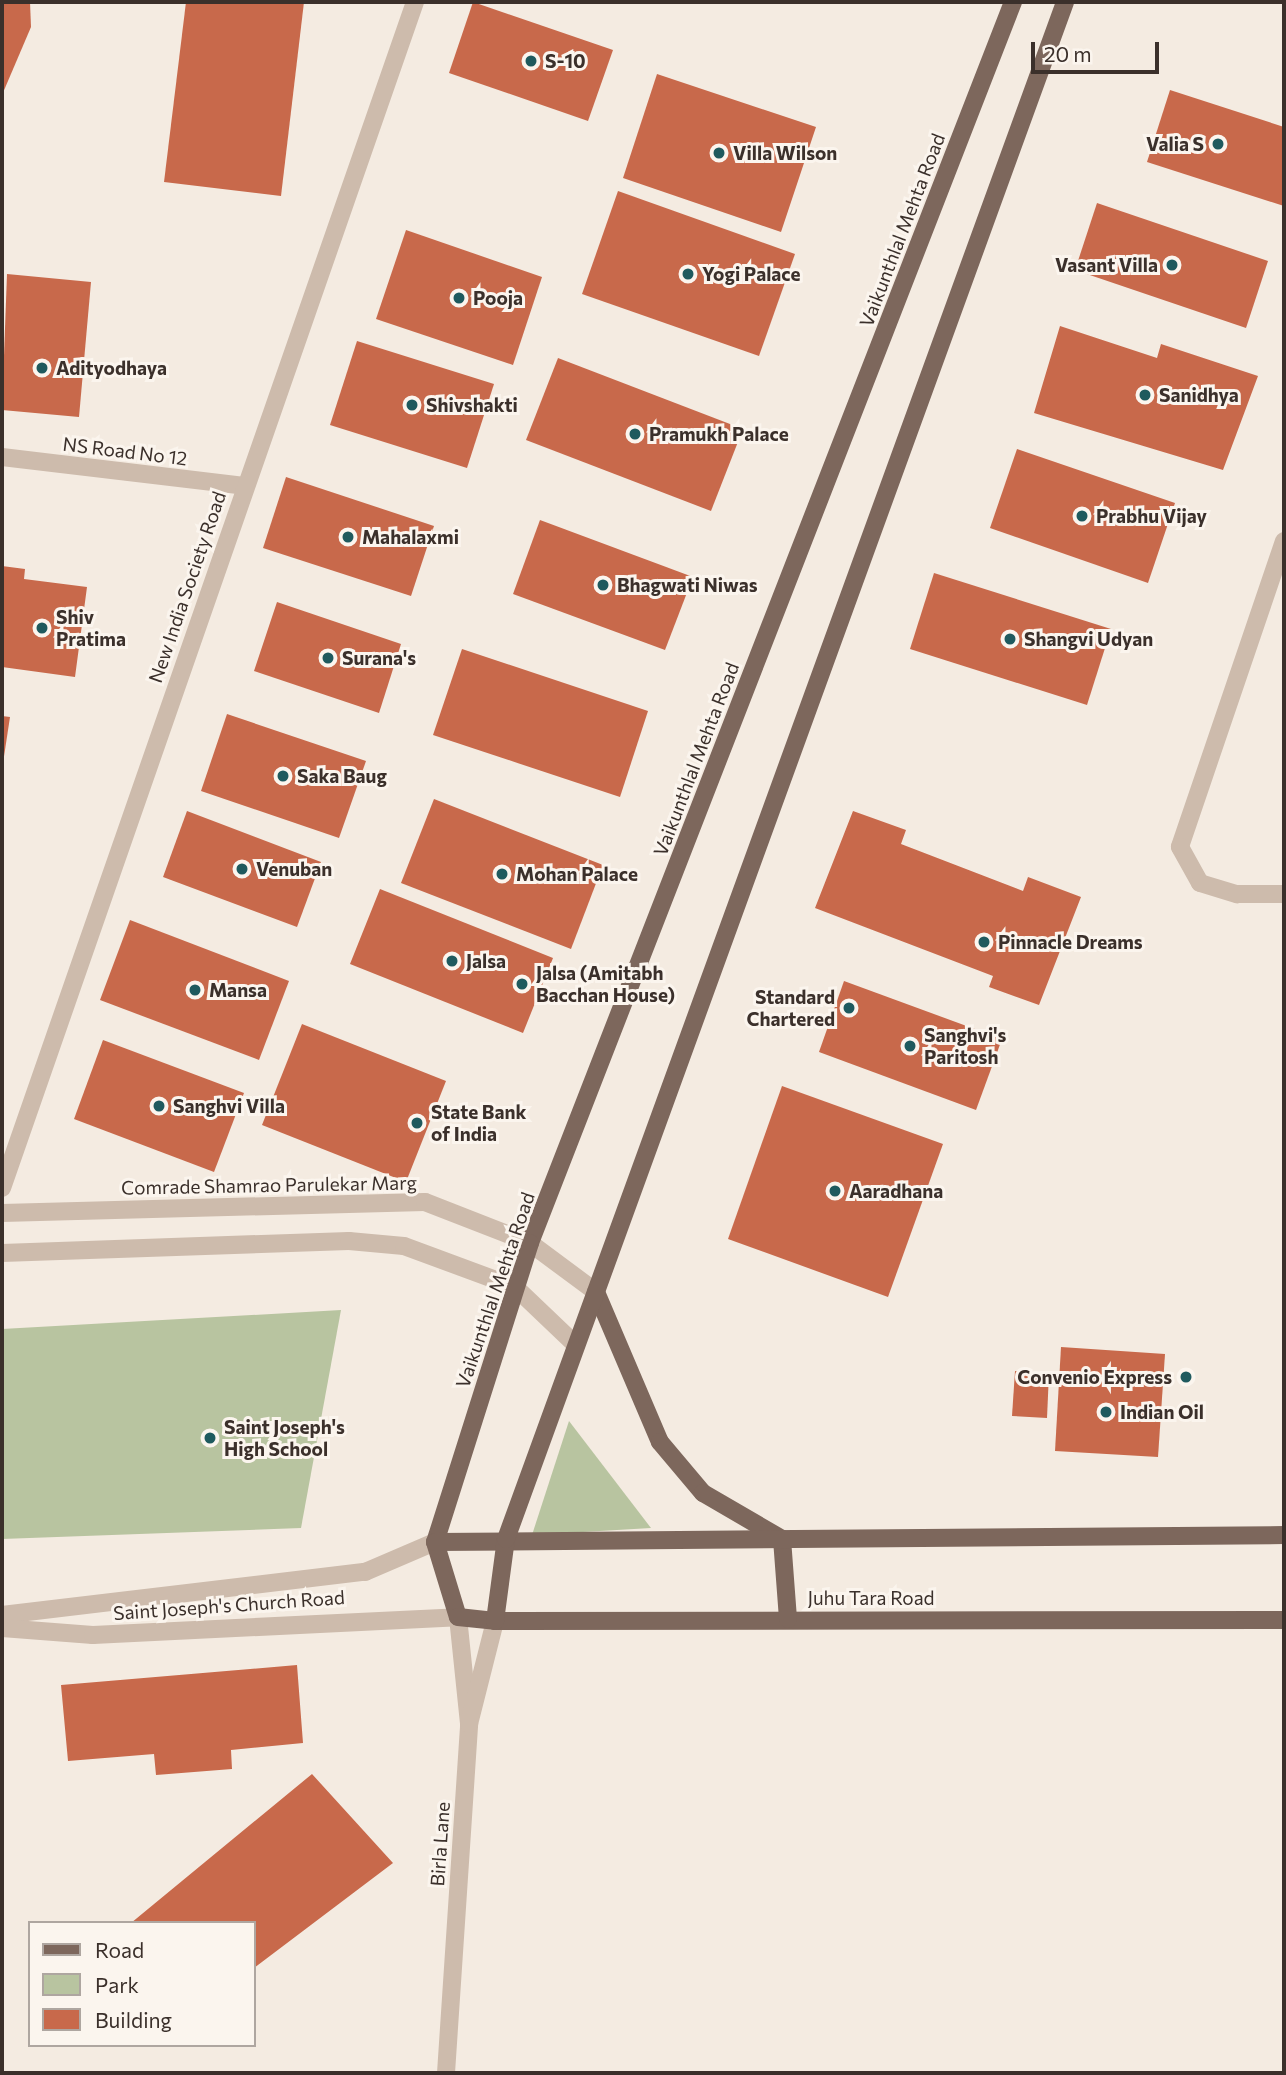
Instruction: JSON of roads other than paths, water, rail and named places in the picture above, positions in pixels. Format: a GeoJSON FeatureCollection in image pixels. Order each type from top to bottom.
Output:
{"type":"FeatureCollection","features":[{"type":"Feature","properties":{"kind":"main road","name":"Vaikunthlal Mehta Road"},"geometry":{"type":"LineString","coordinates":[[435,1542],[530,1243],[1013,2]]}},
{"type":"Feature","properties":{"kind":"main road"},"geometry":{"type":"LineString","coordinates":[[495,1621],[506,1539],[1065,2]]}},
{"type":"Feature","properties":{"kind":"main road"},"geometry":{"type":"LineString","coordinates":[[596,1292],[660,1442],[703,1493],[782,1539]]}},
{"type":"Feature","properties":{"kind":"main road"},"geometry":{"type":"LineString","coordinates":[[458,1618],[435,1542],[506,1539],[1284,1535]]}},
{"type":"Feature","properties":{"kind":"main road"},"geometry":{"type":"LineString","coordinates":[[782,1539],[788,1619]]}},
{"type":"Feature","properties":{"kind":"main road","name":"Juhu Tara Road"},"geometry":{"type":"LineString","coordinates":[[458,1618],[495,1621],[1284,1620]]}},
{"type":"Feature","properties":{"kind":"street","name":"New India Society Road"},"geometry":{"type":"LineString","coordinates":[[2,1188],[244,486],[415,2]]}},
{"type":"Feature","properties":{"kind":"street","name":"NS Road No 12"},"geometry":{"type":"LineString","coordinates":[[2,457],[244,486]]}},
{"type":"Feature","properties":{"kind":"street"},"geometry":{"type":"LineString","coordinates":[[1284,541],[1184,820],[1180,847],[1200,883],[1237,894],[1284,894]]}},
{"type":"Feature","properties":{"kind":"street","name":"Comrade Shamrao Parulekar Marg"},"geometry":{"type":"LineString","coordinates":[[2,1213],[425,1202],[530,1243],[596,1292]]}},
{"type":"Feature","properties":{"kind":"street"},"geometry":{"type":"LineString","coordinates":[[2,1252],[349,1241],[404,1246],[515,1287],[576,1345]]}},
{"type":"Feature","properties":{"kind":"street"},"geometry":{"type":"LineString","coordinates":[[2,1615],[365,1572],[435,1542]]}},
{"type":"Feature","properties":{"kind":"street"},"geometry":{"type":"LineString","coordinates":[[458,1618],[469,1724]]}},
{"type":"Feature","properties":{"kind":"street","name":"Saint Joseph's Church Road"},"geometry":{"type":"LineString","coordinates":[[2,1628],[93,1635],[458,1618]]}},
{"type":"Feature","properties":{"kind":"street","name":"Birla Lane"},"geometry":{"type":"LineString","coordinates":[[446,2073],[469,1724],[495,1621]]}},
{"type":"Feature","properties":{"kind":"place","name":"S-10"},"geometry":{"type":"Point","coordinates":[531,61]}},
{"type":"Feature","properties":{"kind":"place","name":"Valia S"},"geometry":{"type":"Point","coordinates":[1218,144]}},
{"type":"Feature","properties":{"kind":"place","name":"Villa Wilson"},"geometry":{"type":"Point","coordinates":[719,153]}},
{"type":"Feature","properties":{"kind":"place","name":"Vasant Villa"},"geometry":{"type":"Point","coordinates":[1172,265]}},
{"type":"Feature","properties":{"kind":"place","name":"Yogi Palace"},"geometry":{"type":"Point","coordinates":[688,274]}},
{"type":"Feature","properties":{"kind":"place","name":"Pooja"},"geometry":{"type":"Point","coordinates":[459,298]}},
{"type":"Feature","properties":{"kind":"place","name":"Adityodhaya"},"geometry":{"type":"Point","coordinates":[42,368]}},
{"type":"Feature","properties":{"kind":"place","name":"Sanidhya"},"geometry":{"type":"Point","coordinates":[1145,395]}},
{"type":"Feature","properties":{"kind":"place","name":"Shivshakti"},"geometry":{"type":"Point","coordinates":[412,405]}},
{"type":"Feature","properties":{"kind":"place","name":"Pramukh Palace"},"geometry":{"type":"Point","coordinates":[635,434]}},
{"type":"Feature","properties":{"kind":"place","name":"Prabhu Vijay"},"geometry":{"type":"Point","coordinates":[1082,516]}},
{"type":"Feature","properties":{"kind":"place","name":"Mahalaxmi"},"geometry":{"type":"Point","coordinates":[348,537]}},
{"type":"Feature","properties":{"kind":"place","name":"Bhagwati Niwas"},"geometry":{"type":"Point","coordinates":[603,585]}},
{"type":"Feature","properties":{"kind":"place","name":"Shiv Pratima"},"geometry":{"type":"Point","coordinates":[42,628]}},
{"type":"Feature","properties":{"kind":"place","name":"Shangvi Udyan"},"geometry":{"type":"Point","coordinates":[1010,639]}},
{"type":"Feature","properties":{"kind":"place","name":"Surana's"},"geometry":{"type":"Point","coordinates":[328,658]}},
{"type":"Feature","properties":{"kind":"place","name":"Saka Baug"},"geometry":{"type":"Point","coordinates":[283,776]}},
{"type":"Feature","properties":{"kind":"place","name":"Venuban"},"geometry":{"type":"Point","coordinates":[242,869]}},
{"type":"Feature","properties":{"kind":"place","name":"Mohan Palace"},"geometry":{"type":"Point","coordinates":[502,874]}},
{"type":"Feature","properties":{"kind":"place","name":"Pinnacle Dreams"},"geometry":{"type":"Point","coordinates":[984,942]}},
{"type":"Feature","properties":{"kind":"place","name":"Jalsa"},"geometry":{"type":"Point","coordinates":[452,961]}},
{"type":"Feature","properties":{"kind":"place","name":"Jalsa (Amitabh Bacchan House)"},"geometry":{"type":"Point","coordinates":[522,984]}},
{"type":"Feature","properties":{"kind":"place","name":"Mansa"},"geometry":{"type":"Point","coordinates":[195,990]}},
{"type":"Feature","properties":{"kind":"place","name":"Standard Chartered"},"geometry":{"type":"Point","coordinates":[849,1008]}},
{"type":"Feature","properties":{"kind":"place","name":"Sanghvi's Paritosh"},"geometry":{"type":"Point","coordinates":[910,1046]}},
{"type":"Feature","properties":{"kind":"place","name":"Sanghvi Villa"},"geometry":{"type":"Point","coordinates":[159,1106]}},
{"type":"Feature","properties":{"kind":"place","name":"State Bank of India"},"geometry":{"type":"Point","coordinates":[417,1123]}},
{"type":"Feature","properties":{"kind":"place","name":"Aaradhana"},"geometry":{"type":"Point","coordinates":[835,1191]}},
{"type":"Feature","properties":{"kind":"place","name":"Convenio Express"},"geometry":{"type":"Point","coordinates":[1186,1377]}},
{"type":"Feature","properties":{"kind":"place","name":"Indian Oil"},"geometry":{"type":"Point","coordinates":[1106,1412]}},
{"type":"Feature","properties":{"kind":"place","name":"Saint Joseph's High School"},"geometry":{"type":"Point","coordinates":[210,1438]}}]}
